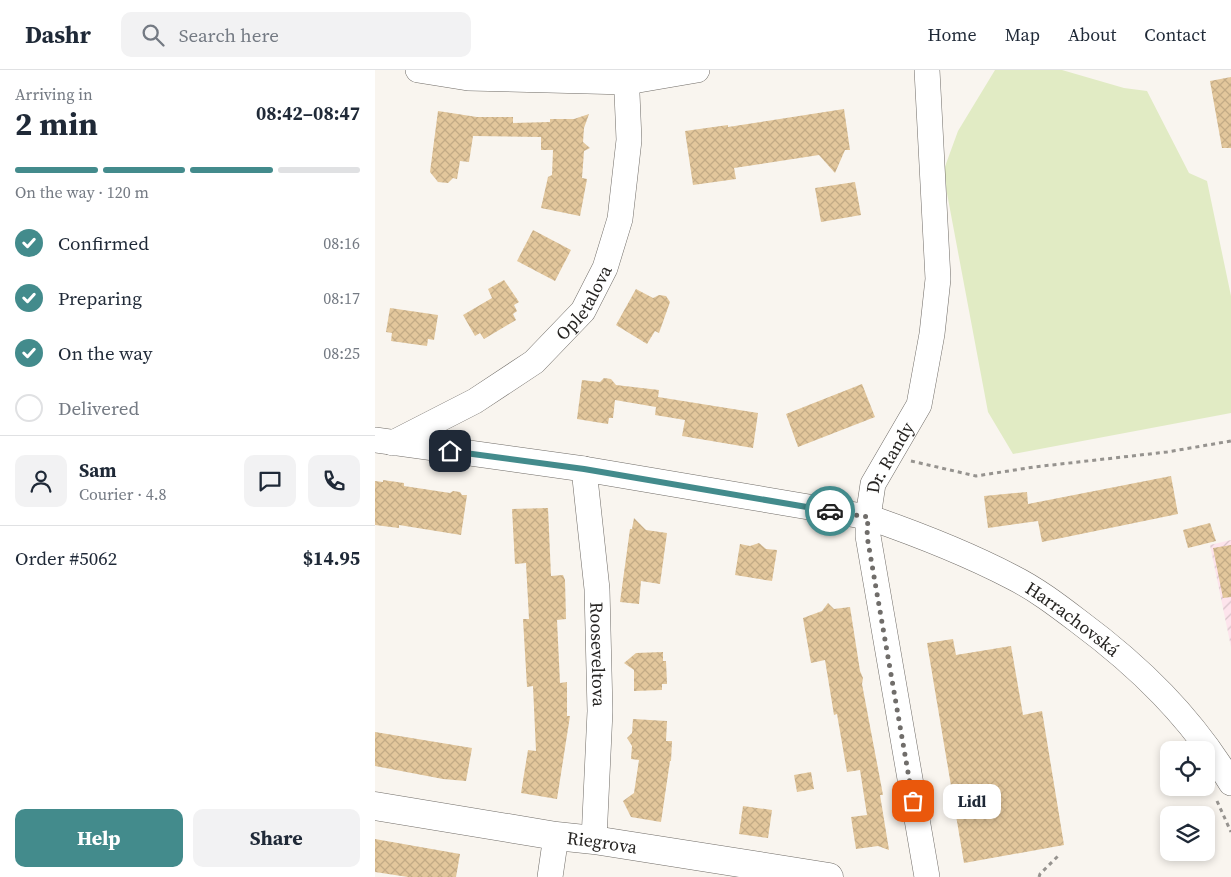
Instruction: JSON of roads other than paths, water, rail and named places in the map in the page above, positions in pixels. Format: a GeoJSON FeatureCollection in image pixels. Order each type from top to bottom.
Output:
{"type":"FeatureCollection","features":[{"type":"Feature","properties":{"kind":"street"},"geometry":{"type":"LineString","coordinates":[[417,70],[468,78],[627,76],[697,70]]}},
{"type":"Feature","properties":{"kind":"street","name":"Dr. Randy"},"geometry":{"type":"LineString","coordinates":[[927,70],[938,279],[932,334],[919,404],[873,484],[867,536],[927,877]]}},
{"type":"Feature","properties":{"kind":"street","name":"Opletalova"},"geometry":{"type":"LineString","coordinates":[[384,441],[475,401],[535,362],[583,311],[605,268],[620,219],[629,140],[627,76]]}},
{"type":"Feature","properties":{"kind":"street","name":"Harrachovská"},"geometry":{"type":"LineString","coordinates":[[384,441],[584,469],[868,517],[913,532],[1013,578],[1051,601],[1109,644],[1135,666],[1165,696],[1213,753],[1223,791]]}},
{"type":"Feature","properties":{"kind":"street","name":"Rooseveltova"},"geometry":{"type":"LineString","coordinates":[[584,469],[597,589],[600,711],[594,840]]}},
{"type":"Feature","properties":{"kind":"street","name":"Riegrova"},"geometry":{"type":"LineString","coordinates":[[375,806],[556,836],[594,840],[829,877]]}},
{"type":"Feature","properties":{"kind":"street"},"geometry":{"type":"LineString","coordinates":[[550,877],[556,836]]}},
{"type":"Feature","properties":{"kind":"place","name":"Lidl"},"geometry":{"type":"Point","coordinates":[913,801]}}]}
